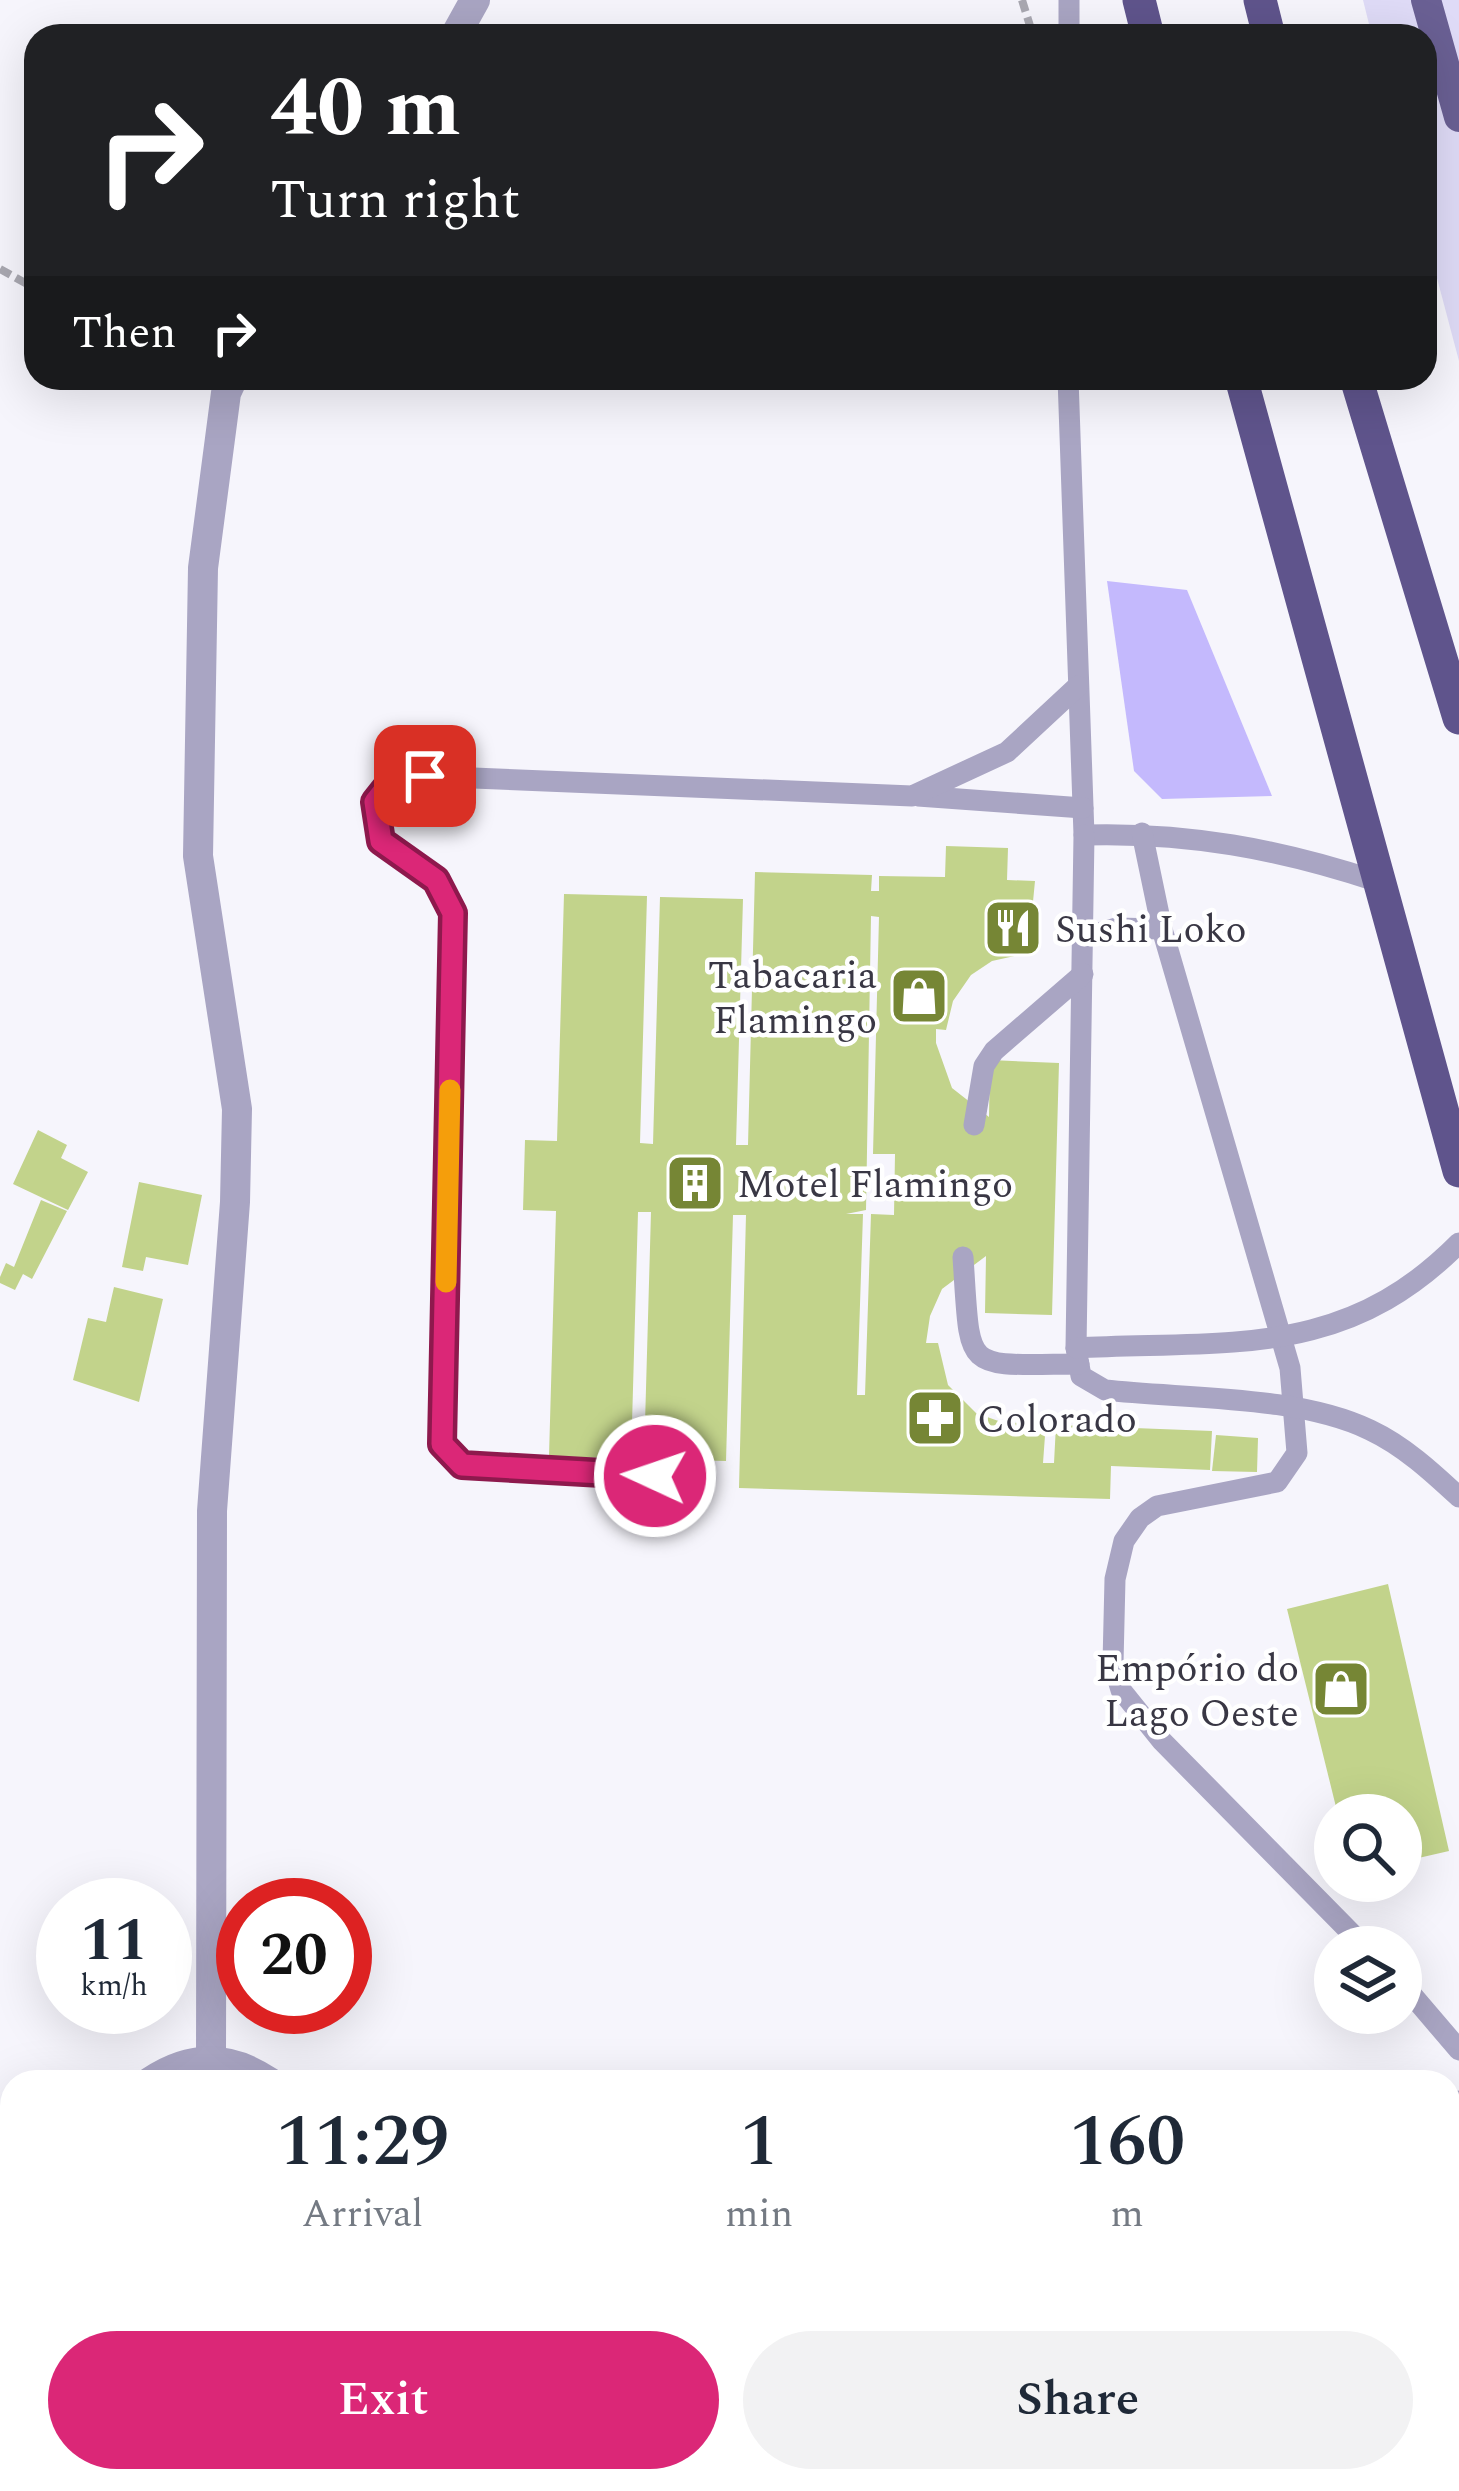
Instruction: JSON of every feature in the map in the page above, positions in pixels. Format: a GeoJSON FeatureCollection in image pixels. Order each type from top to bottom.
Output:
{"type":"FeatureCollection","features":[{"type":"Feature","properties":{"kind":"highway"},"geometry":{"type":"LineString","coordinates":[[1243,390],[1459,1171]]}},
{"type":"Feature","properties":{"kind":"highway"},"geometry":{"type":"LineString","coordinates":[[1360,390],[1459,718]]}},
{"type":"Feature","properties":{"kind":"main road"},"geometry":{"type":"LineString","coordinates":[[1437,39],[1459,117]]}},
{"type":"Feature","properties":{"kind":"street"},"geometry":{"type":"LineString","coordinates":[[211,2059],[212,1511],[235,1202],[237,1109],[198,856],[203,568],[227,390]]}},
{"type":"Feature","properties":{"kind":"street"},"geometry":{"type":"LineString","coordinates":[[168,2070],[211,2059],[251,2070]]}},
{"type":"Feature","properties":{"kind":"lane"},"geometry":{"type":"LineString","coordinates":[[1068,390],[1084,835],[1085,937],[1076,1099],[1077,1356],[1081,1376],[1105,1390],[1298,1409],[1369,1429],[1424,1464],[1459,1497]]}},
{"type":"Feature","properties":{"kind":"lane"},"geometry":{"type":"LineString","coordinates":[[911,796],[1007,752],[1078,686]]}},
{"type":"Feature","properties":{"kind":"lane"},"geometry":{"type":"LineString","coordinates":[[655,1476],[462,1465],[442,1444],[453,913],[436,880],[381,841],[375,802],[394,778],[425,776],[911,796],[1083,808]]}},
{"type":"Feature","properties":{"kind":"lane"},"geometry":{"type":"LineString","coordinates":[[1142,833],[1162,929],[1284,1336],[1298,1409],[1297,1454],[1277,1483],[1157,1506],[1124,1540],[1113,1598],[1113,1663],[1121,1690],[1162,1741],[1344,1926]]}},
{"type":"Feature","properties":{"kind":"lane"},"geometry":{"type":"LineString","coordinates":[[1084,835],[1142,833],[1291,854],[1376,881]]}},
{"type":"Feature","properties":{"kind":"lane"},"geometry":{"type":"LineString","coordinates":[[1085,937],[1117,928],[1162,929]]}},
{"type":"Feature","properties":{"kind":"lane"},"geometry":{"type":"LineString","coordinates":[[974,1125],[984,1066],[994,1052],[1083,974]]}},
{"type":"Feature","properties":{"kind":"lane"},"geometry":{"type":"LineString","coordinates":[[963,1257],[969,1346],[993,1365],[1324,1330],[1383,1306],[1459,1243]]}},
{"type":"Feature","properties":{"kind":"lane"},"geometry":{"type":"LineString","coordinates":[[1422,2007],[1459,2050]]}},
{"type":"Feature","properties":{"kind":"shaded area"},"geometry":{"type":"Polygon","coordinates":[[[1363,0],[1459,0],[1459,361],[1437,278],[1437,24],[1369,24],[1363,0]]]}},
{"type":"Feature","properties":{"kind":"shaded area"},"geometry":{"type":"Polygon","coordinates":[[[1107,581],[1187,590],[1272,796],[1162,799],[1134,771],[1107,581]]]}},
{"type":"Feature","properties":{"kind":"building","name":"Motel Flamingo"},"geometry":{"type":"Polygon","coordinates":[[[946,846],[1008,848],[1007,880],[1035,881],[1028,953],[992,961],[971,975],[953,1001],[946,1030],[936,1029],[936,1043],[952,1088],[989,1117],[990,1060],[1059,1063],[1052,1315],[985,1313],[986,1256],[942,1289],[930,1316],[926,1343],[938,1343],[948,1385],[976,1413],[1004,1423],[1046,1422],[1043,1463],[1054,1463],[1056,1425],[1212,1431],[1210,1470],[1111,1466],[1110,1499],[739,1488],[746,1215],[733,1215],[726,1461],[644,1459],[651,1212],[638,1212],[631,1459],[549,1456],[556,1211],[523,1210],[525,1140],[557,1141],[564,894],[647,896],[640,1143],[653,1144],[660,897],[743,899],[736,1145],[748,1145],[755,872],[872,875],[871,891],[879,891],[879,876],[945,877],[946,846]],[[871,916],[866,1210],[846,1214],[863,1214],[857,1395],[865,1395],[871,1214],[894,1215],[895,1154],[873,1154],[879,917],[871,916]]]}},
{"type":"Feature","properties":{"kind":"building"},"geometry":{"type":"Polygon","coordinates":[[[38,1130],[67,1145],[61,1158],[88,1172],[68,1210],[13,1184],[38,1130]]]}},
{"type":"Feature","properties":{"kind":"building"},"geometry":{"type":"Polygon","coordinates":[[[139,1182],[202,1195],[188,1265],[146,1257],[143,1271],[122,1267],[139,1182]]]}},
{"type":"Feature","properties":{"kind":"building"},"geometry":{"type":"Polygon","coordinates":[[[41,1200],[67,1211],[32,1279],[23,1274],[15,1290],[0,1283],[0,1277],[6,1263],[14,1267],[41,1200]]]}},
{"type":"Feature","properties":{"kind":"building"},"geometry":{"type":"Polygon","coordinates":[[[114,1287],[163,1299],[139,1402],[73,1380],[88,1318],[106,1322],[114,1287]]]}},
{"type":"Feature","properties":{"kind":"building"},"geometry":{"type":"Polygon","coordinates":[[[1216,1435],[1258,1438],[1257,1472],[1212,1471],[1216,1435]]]}},
{"type":"Feature","properties":{"kind":"building"},"geometry":{"type":"Polygon","coordinates":[[[1388,1584],[1449,1851],[1422,1857],[1422,1794],[1333,1794],[1287,1609],[1388,1584]]]}},
{"type":"Feature","properties":{"kind":"slow traffic"},"geometry":{"type":"LineString","coordinates":[[446,1282],[450,1090]]}},
{"type":"Feature","properties":{"kind":"place","name":"Sushi Loko"},"geometry":{"type":"Point","coordinates":[1013,928]}},
{"type":"Feature","properties":{"kind":"place","name":"Tabacaria Flamingo"},"geometry":{"type":"Point","coordinates":[919,996]}},
{"type":"Feature","properties":{"kind":"place","name":"Motel Flamingo"},"geometry":{"type":"Point","coordinates":[695,1183]}},
{"type":"Feature","properties":{"kind":"place","name":"Colorado"},"geometry":{"type":"Point","coordinates":[935,1418]}},
{"type":"Feature","properties":{"kind":"place","name":"Empório do Lago Oeste"},"geometry":{"type":"Point","coordinates":[1341,1689]}},
{"type":"Feature","properties":{"kind":"route"},"geometry":{"type":"LineString","coordinates":[[425,776],[394,778],[375,802],[381,841],[436,880],[453,913],[442,1444],[462,1465],[655,1476]]}}]}
